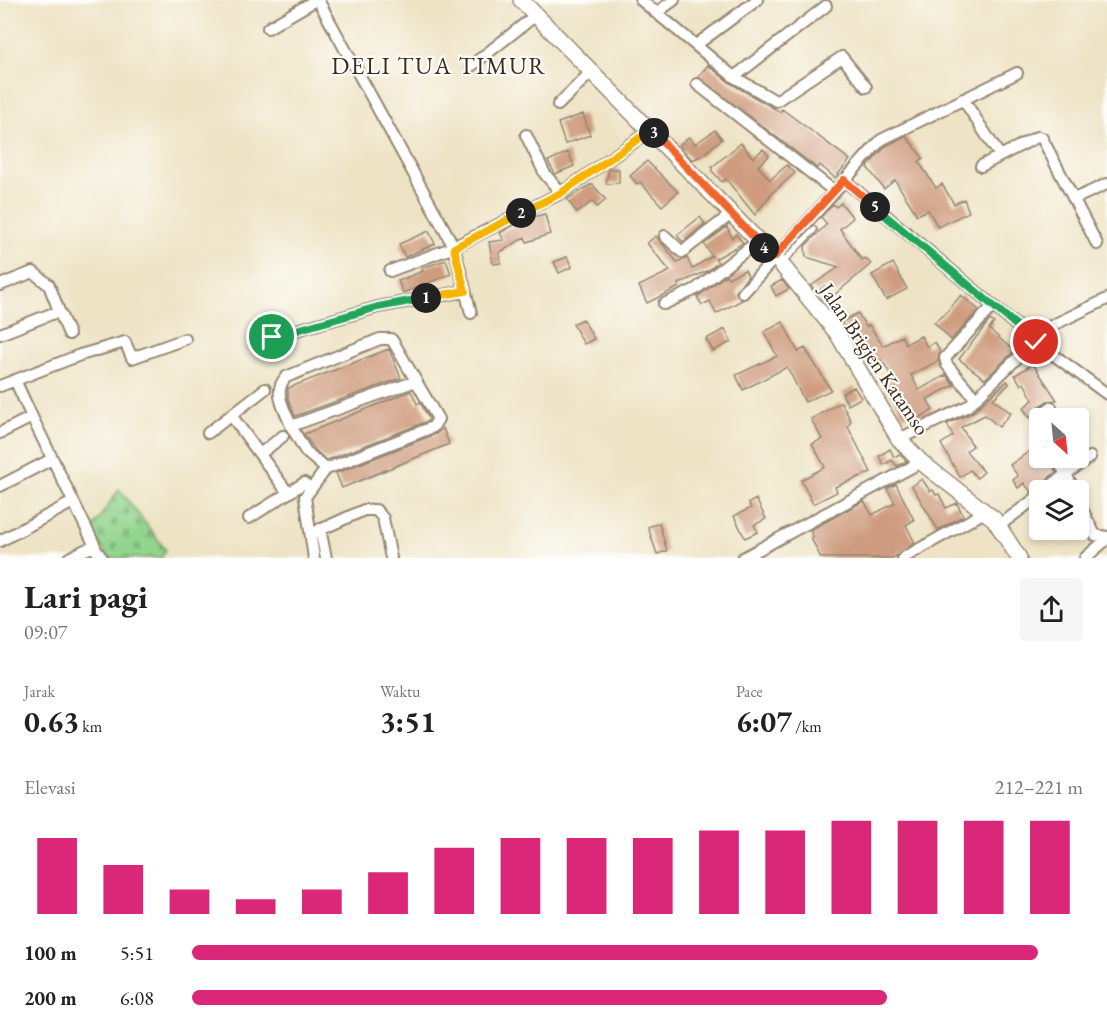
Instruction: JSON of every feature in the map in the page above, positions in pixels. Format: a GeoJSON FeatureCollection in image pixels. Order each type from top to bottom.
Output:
{"type":"FeatureCollection","features":[{"type":"Feature","properties":{"kind":"main road","name":"Jalan Brigjen Katamso"},"geometry":{"type":"LineString","coordinates":[[521,0],[777,261],[837,333],[898,439],[921,462],[1000,525],[1018,558]]}},
{"type":"Feature","properties":{"kind":"street"},"geometry":{"type":"LineString","coordinates":[[268,28],[317,0],[454,248],[471,313]]}},
{"type":"Feature","properties":{"kind":"street"},"geometry":{"type":"LineString","coordinates":[[641,0],[734,77],[776,101],[842,57],[866,87]]}},
{"type":"Feature","properties":{"kind":"street"},"geometry":{"type":"LineString","coordinates":[[656,13],[674,0]]}},
{"type":"Feature","properties":{"kind":"street"},"geometry":{"type":"LineString","coordinates":[[696,45],[757,0]]}},
{"type":"Feature","properties":{"kind":"street"},"geometry":{"type":"LineString","coordinates":[[734,77],[826,6]]}},
{"type":"Feature","properties":{"kind":"street"},"geometry":{"type":"LineString","coordinates":[[471,66],[536,15]]}},
{"type":"Feature","properties":{"kind":"street"},"geometry":{"type":"LineString","coordinates":[[558,105],[592,71]]}},
{"type":"Feature","properties":{"kind":"street"},"geometry":{"type":"LineString","coordinates":[[743,292],[777,261],[834,190],[873,146],[888,134],[1017,73]]}},
{"type":"Feature","properties":{"kind":"street"},"geometry":{"type":"LineString","coordinates":[[697,84],[834,190]]}},
{"type":"Feature","properties":{"kind":"street"},"geometry":{"type":"LineString","coordinates":[[963,99],[1000,156]]}},
{"type":"Feature","properties":{"kind":"street"},"geometry":{"type":"LineString","coordinates":[[390,272],[454,248],[561,193],[651,130]]}},
{"type":"Feature","properties":{"kind":"street"},"geometry":{"type":"LineString","coordinates":[[526,135],[545,174],[561,193]]}},
{"type":"Feature","properties":{"kind":"street"},"geometry":{"type":"LineString","coordinates":[[981,166],[1041,137],[1097,244]]}},
{"type":"Feature","properties":{"kind":"street"},"geometry":{"type":"LineString","coordinates":[[844,180],[1036,342],[1107,394]]}},
{"type":"Feature","properties":{"kind":"street"},"geometry":{"type":"LineString","coordinates":[[1074,199],[1107,184]]}},
{"type":"Feature","properties":{"kind":"street"},"geometry":{"type":"LineString","coordinates":[[665,236],[682,252],[730,214]]}},
{"type":"Feature","properties":{"kind":"street"},"geometry":{"type":"LineString","coordinates":[[664,304],[696,289],[758,241]]}},
{"type":"Feature","properties":{"kind":"street"},"geometry":{"type":"LineString","coordinates":[[0,285],[33,272],[49,285],[69,334]]}},
{"type":"Feature","properties":{"kind":"street"},"geometry":{"type":"LineString","coordinates":[[266,320],[272,337],[378,307],[465,291]]}},
{"type":"Feature","properties":{"kind":"street"},"geometry":{"type":"LineString","coordinates":[[898,439],[968,406],[1053,325],[1107,299]]}},
{"type":"Feature","properties":{"kind":"street"},"geometry":{"type":"LineString","coordinates":[[976,399],[947,365],[945,358],[993,306]]}},
{"type":"Feature","properties":{"kind":"street"},"geometry":{"type":"LineString","coordinates":[[0,334],[59,311]]}},
{"type":"Feature","properties":{"kind":"street"},"geometry":{"type":"LineString","coordinates":[[0,386],[80,355],[125,342],[132,358],[185,339]]}},
{"type":"Feature","properties":{"kind":"street"},"geometry":{"type":"LineString","coordinates":[[326,470],[306,452],[291,426],[278,392],[280,383],[286,377],[369,343],[380,339],[391,339],[434,411],[437,424],[326,470],[314,484],[305,497],[315,532],[326,558]]}},
{"type":"Feature","properties":{"kind":"street"},"geometry":{"type":"LineString","coordinates":[[15,380],[102,558]]}},
{"type":"Feature","properties":{"kind":"street"},"geometry":{"type":"LineString","coordinates":[[291,426],[416,381]]}},
{"type":"Feature","properties":{"kind":"street"},"geometry":{"type":"LineString","coordinates":[[208,433],[265,389]]}},
{"type":"Feature","properties":{"kind":"street"},"geometry":{"type":"LineString","coordinates":[[231,415],[288,493]]}},
{"type":"Feature","properties":{"kind":"street"},"geometry":{"type":"LineString","coordinates":[[0,433],[32,417]]}},
{"type":"Feature","properties":{"kind":"street"},"geometry":{"type":"LineString","coordinates":[[260,454],[283,436]]}},
{"type":"Feature","properties":{"kind":"street"},"geometry":{"type":"LineString","coordinates":[[1058,480],[1090,457]]}},
{"type":"Feature","properties":{"kind":"street"},"geometry":{"type":"LineString","coordinates":[[0,486],[52,459]]}},
{"type":"Feature","properties":{"kind":"street"},"geometry":{"type":"LineString","coordinates":[[743,558],[921,462]]}},
{"type":"Feature","properties":{"kind":"street"},"geometry":{"type":"LineString","coordinates":[[1062,468],[1069,480]]}},
{"type":"Feature","properties":{"kind":"street"},"geometry":{"type":"LineString","coordinates":[[249,518],[304,483],[314,484]]}},
{"type":"Feature","properties":{"kind":"street"},"geometry":{"type":"LineString","coordinates":[[0,541],[73,501]]}},
{"type":"Feature","properties":{"kind":"street"},"geometry":{"type":"LineString","coordinates":[[1000,525],[1029,503]]}},
{"type":"Feature","properties":{"kind":"street"},"geometry":{"type":"LineString","coordinates":[[315,532],[364,510],[376,510],[383,518],[391,558]]}},
{"type":"Feature","properties":{"kind":"street"},"geometry":{"type":"LineString","coordinates":[[903,558],[985,512]]}},
{"type":"Feature","properties":{"kind":"street"},"geometry":{"type":"LineString","coordinates":[[1089,523],[1095,535],[1107,538]]}},
{"type":"Feature","properties":{"kind":"street"},"geometry":{"type":"LineString","coordinates":[[314,558],[315,532]]}},
{"type":"Feature","properties":{"kind":"street"},"geometry":{"type":"LineString","coordinates":[[1085,558],[1107,538]]}},
{"type":"Feature","properties":{"kind":"street"},"geometry":{"type":"LineString","coordinates":[[69,558],[95,546]]}},
{"type":"Feature","properties":{"kind":"lane"},"geometry":{"type":"LineString","coordinates":[[777,261],[814,230]]}},
{"type":"Feature","properties":{"kind":"green space"},"geometry":{"type":"Polygon","coordinates":[[[119,489],[166,550],[161,558],[109,558],[91,531],[119,489]]]}},
{"type":"Feature","properties":{"kind":"building"},"geometry":{"type":"Polygon","coordinates":[[[708,65],[730,83],[780,112],[782,109],[850,160],[835,178],[820,165],[817,168],[698,77],[708,65]]]}},
{"type":"Feature","properties":{"kind":"building"},"geometry":{"type":"Polygon","coordinates":[[[583,114],[590,135],[565,144],[558,123],[583,114]]]}},
{"type":"Feature","properties":{"kind":"building"},"geometry":{"type":"Polygon","coordinates":[[[715,130],[722,139],[701,156],[692,160],[679,145],[689,137],[695,144],[715,130]]]}},
{"type":"Feature","properties":{"kind":"building"},"geometry":{"type":"Polygon","coordinates":[[[906,136],[923,158],[919,162],[936,188],[942,184],[954,204],[964,199],[969,212],[938,227],[928,210],[917,215],[895,180],[884,189],[867,167],[886,146],[906,136]]]}},
{"type":"Feature","properties":{"kind":"building"},"geometry":{"type":"Polygon","coordinates":[[[741,143],[753,158],[763,149],[769,156],[758,166],[770,180],[787,165],[795,173],[771,194],[755,215],[726,179],[722,182],[712,171],[712,167],[741,143]]]}},
{"type":"Feature","properties":{"kind":"building"},"geometry":{"type":"Polygon","coordinates":[[[568,152],[574,166],[555,174],[548,161],[568,152]]]}},
{"type":"Feature","properties":{"kind":"building"},"geometry":{"type":"Polygon","coordinates":[[[647,161],[678,192],[662,206],[640,182],[637,184],[630,176],[647,161]]]}},
{"type":"Feature","properties":{"kind":"building"},"geometry":{"type":"Polygon","coordinates":[[[609,169],[619,169],[619,183],[606,184],[609,169]]]}},
{"type":"Feature","properties":{"kind":"building"},"geometry":{"type":"Polygon","coordinates":[[[593,185],[606,200],[597,207],[593,201],[577,213],[567,199],[593,185]]]}},
{"type":"Feature","properties":{"kind":"building"},"geometry":{"type":"Polygon","coordinates":[[[841,203],[853,218],[840,229],[862,260],[865,258],[871,264],[833,296],[825,286],[817,292],[811,286],[839,267],[806,257],[805,246],[827,224],[821,217],[833,204],[836,207],[841,203]]]}},
{"type":"Feature","properties":{"kind":"building"},"geometry":{"type":"Polygon","coordinates":[[[545,214],[550,234],[527,242],[525,237],[499,253],[501,263],[493,264],[489,242],[504,240],[500,233],[525,219],[545,214]]]}},
{"type":"Feature","properties":{"kind":"building"},"geometry":{"type":"Polygon","coordinates":[[[700,217],[705,224],[683,242],[677,235],[700,217]]]}},
{"type":"Feature","properties":{"kind":"building"},"geometry":{"type":"Polygon","coordinates":[[[727,227],[732,238],[736,234],[743,243],[715,259],[718,262],[709,270],[678,284],[679,287],[647,303],[639,286],[670,271],[647,243],[656,236],[677,262],[687,258],[692,269],[712,256],[704,244],[727,227]]]}},
{"type":"Feature","properties":{"kind":"building"},"geometry":{"type":"Polygon","coordinates":[[[429,231],[435,244],[405,257],[399,244],[429,231]]]}},
{"type":"Feature","properties":{"kind":"building"},"geometry":{"type":"Polygon","coordinates":[[[567,257],[572,267],[559,273],[554,262],[567,257]]]}},
{"type":"Feature","properties":{"kind":"building"},"geometry":{"type":"Polygon","coordinates":[[[446,260],[451,274],[403,293],[398,281],[423,271],[422,268],[446,260]]]}},
{"type":"Feature","properties":{"kind":"building"},"geometry":{"type":"Polygon","coordinates":[[[893,263],[907,289],[886,300],[872,275],[893,263]]]}},
{"type":"Feature","properties":{"kind":"building"},"geometry":{"type":"Polygon","coordinates":[[[745,270],[748,276],[736,292],[742,300],[716,314],[710,301],[702,305],[697,297],[726,275],[728,278],[745,270]]]}},
{"type":"Feature","properties":{"kind":"building"},"geometry":{"type":"Polygon","coordinates":[[[782,280],[789,289],[776,296],[771,286],[782,280]]]}},
{"type":"Feature","properties":{"kind":"building"},"geometry":{"type":"Polygon","coordinates":[[[961,295],[979,310],[951,340],[934,322],[945,314],[961,295]]]}},
{"type":"Feature","properties":{"kind":"building"},"geometry":{"type":"Polygon","coordinates":[[[858,313],[866,327],[869,325],[883,346],[902,336],[906,344],[921,336],[927,347],[935,342],[940,352],[938,361],[911,375],[919,390],[946,375],[954,385],[927,399],[933,410],[914,421],[910,414],[903,417],[885,383],[893,379],[885,365],[881,360],[870,366],[841,322],[858,313]]]}},
{"type":"Feature","properties":{"kind":"building"},"geometry":{"type":"Polygon","coordinates":[[[583,319],[594,339],[584,344],[573,324],[583,319]]]}},
{"type":"Feature","properties":{"kind":"building"},"geometry":{"type":"Polygon","coordinates":[[[990,320],[994,323],[989,329],[1014,351],[985,379],[959,359],[990,320]]]}},
{"type":"Feature","properties":{"kind":"building"},"geometry":{"type":"Polygon","coordinates":[[[783,322],[798,352],[805,348],[831,390],[805,402],[787,367],[743,390],[736,375],[777,356],[764,332],[783,322]]]}},
{"type":"Feature","properties":{"kind":"building"},"geometry":{"type":"Polygon","coordinates":[[[725,329],[731,342],[713,351],[706,339],[725,329]]]}},
{"type":"Feature","properties":{"kind":"building"},"geometry":{"type":"Polygon","coordinates":[[[389,349],[401,378],[295,416],[288,399],[288,388],[389,349]]]}},
{"type":"Feature","properties":{"kind":"building"},"geometry":{"type":"Polygon","coordinates":[[[1033,364],[1057,400],[1047,401],[1036,408],[1029,408],[1029,417],[1023,408],[1033,400],[1024,383],[1021,385],[1015,375],[1033,364]]]}},
{"type":"Feature","properties":{"kind":"building"},"geometry":{"type":"Polygon","coordinates":[[[1007,381],[1009,384],[993,399],[1011,413],[999,427],[985,415],[961,427],[973,446],[966,451],[984,472],[977,478],[970,470],[960,477],[941,444],[953,436],[947,424],[973,412],[1007,381]]]}},
{"type":"Feature","properties":{"kind":"building"},"geometry":{"type":"Polygon","coordinates":[[[854,387],[861,398],[848,405],[842,393],[854,387]]]}},
{"type":"Feature","properties":{"kind":"building"},"geometry":{"type":"Polygon","coordinates":[[[411,391],[417,404],[420,402],[428,421],[326,460],[315,450],[304,434],[411,391]]]}},
{"type":"Feature","properties":{"kind":"building"},"geometry":{"type":"Polygon","coordinates":[[[841,402],[851,421],[848,427],[871,472],[835,487],[837,492],[813,504],[801,480],[825,467],[812,444],[822,439],[811,419],[841,402]]]}},
{"type":"Feature","properties":{"kind":"building"},"geometry":{"type":"Polygon","coordinates":[[[443,428],[449,444],[342,488],[336,473],[436,434],[443,428]]]}},
{"type":"Feature","properties":{"kind":"building"},"geometry":{"type":"Polygon","coordinates":[[[890,449],[894,457],[900,454],[907,461],[897,466],[892,460],[884,465],[879,456],[890,449]]]}},
{"type":"Feature","properties":{"kind":"building"},"geometry":{"type":"Polygon","coordinates":[[[1029,452],[1029,468],[1054,468],[1056,472],[1046,480],[1029,480],[1029,489],[1024,483],[1018,488],[1013,480],[1018,476],[1010,465],[1029,452]]]}},
{"type":"Feature","properties":{"kind":"building"},"geometry":{"type":"Polygon","coordinates":[[[922,479],[930,491],[933,490],[936,495],[939,494],[946,508],[957,503],[963,516],[938,530],[912,486],[922,479]]]}},
{"type":"Feature","properties":{"kind":"building"},"geometry":{"type":"Polygon","coordinates":[[[896,484],[914,520],[906,525],[915,543],[893,558],[821,558],[811,538],[813,537],[810,530],[864,501],[872,515],[895,503],[887,489],[896,484]]]}},
{"type":"Feature","properties":{"kind":"building"},"geometry":{"type":"Polygon","coordinates":[[[756,499],[766,519],[754,525],[758,532],[745,538],[734,516],[751,508],[749,503],[756,499]]]}},
{"type":"Feature","properties":{"kind":"building"},"geometry":{"type":"Polygon","coordinates":[[[659,523],[667,551],[657,554],[648,527],[659,523]]]}},
{"type":"Feature","properties":{"kind":"district","name":"DELI TUA TIMUR"},"geometry":{"type":"Point","coordinates":[439,65]}},
{"type":"Feature","properties":{"kind":"route"},"geometry":{"type":"LineString","coordinates":[[272,337],[378,307],[465,291],[454,248],[561,193],[651,130],[774,257],[844,180],[1036,342]]}}]}
